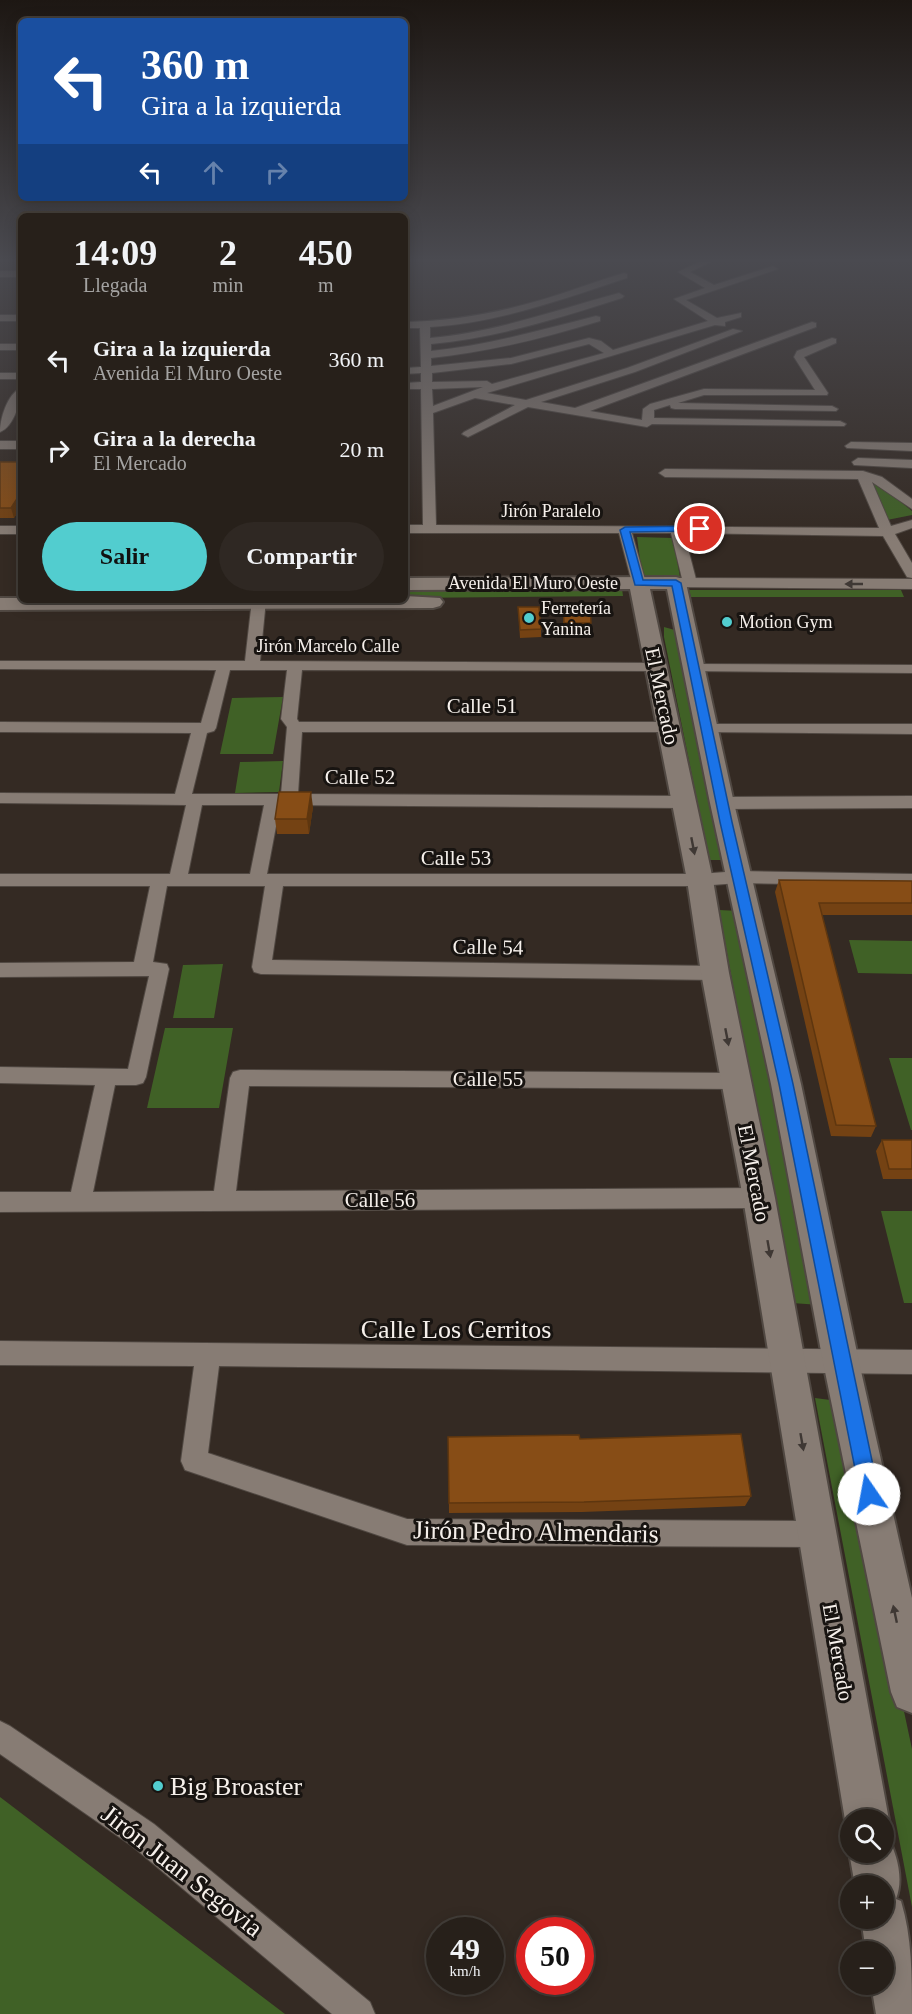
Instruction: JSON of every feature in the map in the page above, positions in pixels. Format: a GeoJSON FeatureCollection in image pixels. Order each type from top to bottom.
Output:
{"type":"FeatureCollection","features":[{"type":"Feature","properties":{"kind":"main road","name":"Avenida El Muro Oeste"},"geometry":{"type":"LineString","coordinates":[[408,584],[640,591]]}},
{"type":"Feature","properties":{"kind":"main road"},"geometry":{"type":"LineString","coordinates":[[0,588],[18,587]]}},
{"type":"Feature","properties":{"kind":"main road","name":"Avenida El Muro Oeste"},"geometry":{"type":"LineString","coordinates":[[408,597],[682,588]]}},
{"type":"Feature","properties":{"kind":"main road","name":"El Mercado"},"geometry":{"type":"LineString","coordinates":[[682,588],[694,668],[722,803],[786,1084],[841,1362],[912,1692]]}},
{"type":"Feature","properties":{"kind":"main road","name":"El Mercado"},"geometry":{"type":"LineString","coordinates":[[640,591],[700,880],[715,974],[759,1198],[865,1809]]}},
{"type":"Feature","properties":{"kind":"main road","name":"Avenida El Muro Oeste"},"geometry":{"type":"LineString","coordinates":[[0,604],[86,603]]}},
{"type":"Feature","properties":{"kind":"main road"},"geometry":{"type":"LineString","coordinates":[[886,1929],[900,2014]]}},
{"type":"Feature","properties":{"kind":"street"},"geometry":{"type":"LineString","coordinates":[[430,529],[426,355],[435,354]]}},
{"type":"Feature","properties":{"kind":"street"},"geometry":{"type":"LineString","coordinates":[[408,371],[511,360],[536,354]]}},
{"type":"Feature","properties":{"kind":"street"},"geometry":{"type":"LineString","coordinates":[[428,411],[505,383],[612,354]]}},
{"type":"Feature","properties":{"kind":"street"},"geometry":{"type":"LineString","coordinates":[[468,434],[527,403],[676,354]]}},
{"type":"Feature","properties":{"kind":"street"},"geometry":{"type":"LineString","coordinates":[[573,413],[732,354]]}},
{"type":"Feature","properties":{"kind":"street"},"geometry":{"type":"LineString","coordinates":[[648,423],[649,409],[654,406],[704,392],[823,393],[799,357],[801,354]]}},
{"type":"Feature","properties":{"kind":"street"},"geometry":{"type":"LineString","coordinates":[[0,376],[18,376]]}},
{"type":"Feature","properties":{"kind":"street"},"geometry":{"type":"LineString","coordinates":[[408,386],[505,383]]}},
{"type":"Feature","properties":{"kind":"street"},"geometry":{"type":"LineString","coordinates":[[443,386],[454,401]]}},
{"type":"Feature","properties":{"kind":"street"},"geometry":{"type":"LineString","coordinates":[[473,394],[573,413],[648,423],[840,424]]}},
{"type":"Feature","properties":{"kind":"street"},"geometry":{"type":"LineString","coordinates":[[0,429],[5,410],[18,395]]}},
{"type":"Feature","properties":{"kind":"street"},"geometry":{"type":"LineString","coordinates":[[654,406],[832,409]]}},
{"type":"Feature","properties":{"kind":"street"},"geometry":{"type":"LineString","coordinates":[[0,445],[18,445]]}},
{"type":"Feature","properties":{"kind":"street"},"geometry":{"type":"LineString","coordinates":[[851,446],[912,447]]}},
{"type":"Feature","properties":{"kind":"street"},"geometry":{"type":"LineString","coordinates":[[858,462],[912,464]]}},
{"type":"Feature","properties":{"kind":"street"},"geometry":{"type":"LineString","coordinates":[[665,473],[863,475],[878,480],[912,505]]}},
{"type":"Feature","properties":{"kind":"street"},"geometry":{"type":"LineString","coordinates":[[863,475],[887,532],[912,574]]}},
{"type":"Feature","properties":{"kind":"street","name":"Jirón Paralelo"},"geometry":{"type":"LineString","coordinates":[[408,529],[887,532],[912,524]]}},
{"type":"Feature","properties":{"kind":"street"},"geometry":{"type":"LineString","coordinates":[[677,529],[682,588]]}},
{"type":"Feature","properties":{"kind":"street"},"geometry":{"type":"LineString","coordinates":[[0,530],[18,530]]}},
{"type":"Feature","properties":{"kind":"street","name":"El Mercado"},"geometry":{"type":"LineString","coordinates":[[625,530],[640,591]]}},
{"type":"Feature","properties":{"kind":"street","name":"Avenida El Muro Oeste"},"geometry":{"type":"LineString","coordinates":[[682,588],[912,584]]}},
{"type":"Feature","properties":{"kind":"street","name":"Avenida El Muro Oeste"},"geometry":{"type":"LineString","coordinates":[[682,588],[912,601]]}},
{"type":"Feature","properties":{"kind":"street"},"geometry":{"type":"LineString","coordinates":[[252,665],[259,603]]}},
{"type":"Feature","properties":{"kind":"street","name":"Jirón Marcelo Calle"},"geometry":{"type":"LineString","coordinates":[[0,665],[656,667]]}},
{"type":"Feature","properties":{"kind":"street"},"geometry":{"type":"LineString","coordinates":[[0,1075],[136,1077],[151,969],[169,879],[204,728],[224,666]]}},
{"type":"Feature","properties":{"kind":"street"},"geometry":{"type":"LineString","coordinates":[[266,881],[295,727],[289,719],[295,666]]}},
{"type":"Feature","properties":{"kind":"street"},"geometry":{"type":"LineString","coordinates":[[694,668],[912,669]]}},
{"type":"Feature","properties":{"kind":"street"},"geometry":{"type":"LineString","coordinates":[[0,727],[204,728]]}},
{"type":"Feature","properties":{"kind":"street","name":"Calle 51"},"geometry":{"type":"LineString","coordinates":[[295,727],[669,727]]}},
{"type":"Feature","properties":{"kind":"street"},"geometry":{"type":"LineString","coordinates":[[707,729],[912,729]]}},
{"type":"Feature","properties":{"kind":"street","name":"Calle 52"},"geometry":{"type":"LineString","coordinates":[[0,798],[684,802]]}},
{"type":"Feature","properties":{"kind":"street"},"geometry":{"type":"LineString","coordinates":[[722,803],[912,802]]}},
{"type":"Feature","properties":{"kind":"street","name":"Calle 53"},"geometry":{"type":"LineString","coordinates":[[0,880],[700,880],[738,877],[912,880]]}},
{"type":"Feature","properties":{"kind":"street","name":"Calle 54"},"geometry":{"type":"LineString","coordinates":[[266,881],[261,967],[715,974]]}},
{"type":"Feature","properties":{"kind":"street"},"geometry":{"type":"LineString","coordinates":[[0,970],[151,969]]}},
{"type":"Feature","properties":{"kind":"street"},"geometry":{"type":"LineString","coordinates":[[80,1201],[107,1076]]}},
{"type":"Feature","properties":{"kind":"street","name":"Calle 55"},"geometry":{"type":"LineString","coordinates":[[224,1201],[240,1078],[735,1081]]}},
{"type":"Feature","properties":{"kind":"street","name":"Calle 56"},"geometry":{"type":"LineString","coordinates":[[0,1202],[759,1198]]}},
{"type":"Feature","properties":{"kind":"street","name":"Calle Los Cerritos"},"geometry":{"type":"LineString","coordinates":[[0,1353],[912,1362]]}},
{"type":"Feature","properties":{"kind":"street","name":"Jirón Pedro Almendaris"},"geometry":{"type":"LineString","coordinates":[[208,1356],[194,1461],[407,1532],[818,1534]]}},
{"type":"Feature","properties":{"kind":"street","name":"Jirón Juan Segovia"},"geometry":{"type":"LineString","coordinates":[[0,1736],[143,1835],[358,2014]]}},
{"type":"Feature","properties":{"kind":"green space"},"geometry":{"type":"Polygon","coordinates":[[[872,483],[877,483],[912,511],[912,515],[887,520],[872,483]]]}},
{"type":"Feature","properties":{"kind":"green space"},"geometry":{"type":"Polygon","coordinates":[[[637,537],[673,538],[680,577],[642,576],[637,537]]]}},
{"type":"Feature","properties":{"kind":"green space"},"geometry":{"type":"Polygon","coordinates":[[[622,589],[623,596],[408,598],[408,590],[622,589]]]}},
{"type":"Feature","properties":{"kind":"green space"},"geometry":{"type":"Polygon","coordinates":[[[689,590],[901,590],[904,597],[691,597],[689,590]]]}},
{"type":"Feature","properties":{"kind":"green space"},"geometry":{"type":"Polygon","coordinates":[[[664,627],[682,632],[727,860],[709,860],[664,637],[664,627]]]}},
{"type":"Feature","properties":{"kind":"green space"},"geometry":{"type":"Polygon","coordinates":[[[283,697],[273,754],[220,754],[232,698],[283,697]]]}},
{"type":"Feature","properties":{"kind":"green space"},"geometry":{"type":"Polygon","coordinates":[[[283,761],[279,792],[235,793],[240,762],[283,761]]]}},
{"type":"Feature","properties":{"kind":"green space"},"geometry":{"type":"Polygon","coordinates":[[[719,910],[739,911],[820,1305],[792,1303],[719,910]]]}},
{"type":"Feature","properties":{"kind":"green space"},"geometry":{"type":"Polygon","coordinates":[[[849,940],[912,941],[912,974],[858,973],[849,940]]]}},
{"type":"Feature","properties":{"kind":"green space"},"geometry":{"type":"Polygon","coordinates":[[[223,964],[214,1018],[173,1018],[183,965],[223,964]]]}},
{"type":"Feature","properties":{"kind":"green space"},"geometry":{"type":"Polygon","coordinates":[[[165,1028],[233,1028],[219,1108],[147,1108],[165,1028]]]}},
{"type":"Feature","properties":{"kind":"green space"},"geometry":{"type":"Polygon","coordinates":[[[889,1058],[912,1058],[912,1130],[911,1130],[889,1058]]]}},
{"type":"Feature","properties":{"kind":"green space"},"geometry":{"type":"Polygon","coordinates":[[[881,1211],[912,1211],[912,1303],[904,1303],[881,1211]]]}},
{"type":"Feature","properties":{"kind":"green space"},"geometry":{"type":"Polygon","coordinates":[[[815,1398],[838,1401],[912,1749],[912,1907],[815,1398]]]}},
{"type":"Feature","properties":{"kind":"green space"},"geometry":{"type":"Polygon","coordinates":[[[0,1797],[285,2014],[0,2014],[0,1797]]]}},
{"type":"Feature","properties":{"kind":"building"},"geometry":{"type":"Polygon","coordinates":[[[0,462],[18,462],[18,497],[11,508],[0,508],[0,462]]]}},
{"type":"Feature","properties":{"kind":"building"},"geometry":{"type":"Polygon","coordinates":[[[563,604],[590,604],[591,623],[564,623],[563,604]]]}},
{"type":"Feature","properties":{"kind":"building"},"geometry":{"type":"Polygon","coordinates":[[[518,607],[539,607],[541,629],[520,630],[518,607]]]}},
{"type":"Feature","properties":{"kind":"building"},"geometry":{"type":"Polygon","coordinates":[[[279,792],[311,792],[307,819],[275,819],[279,792]]]}},
{"type":"Feature","properties":{"kind":"building"},"geometry":{"type":"Polygon","coordinates":[[[779,880],[912,881],[912,903],[819,903],[876,1126],[836,1125],[779,880]]]}},
{"type":"Feature","properties":{"kind":"building"},"geometry":{"type":"Polygon","coordinates":[[[882,1140],[912,1140],[912,1169],[889,1169],[882,1140]]]}},
{"type":"Feature","properties":{"kind":"building"},"geometry":{"type":"Polygon","coordinates":[[[741,1434],[751,1496],[584,1502],[449,1503],[448,1437],[579,1435],[580,1439],[741,1434]]]}},
{"type":"Feature","properties":{"kind":"place","name":"Ferretería Yanina"},"geometry":{"type":"Point","coordinates":[529,618]}},
{"type":"Feature","properties":{"kind":"place","name":"Motion Gym"},"geometry":{"type":"Point","coordinates":[727,622]}},
{"type":"Feature","properties":{"kind":"place","name":"Big Broaster"},"geometry":{"type":"Point","coordinates":[158,1786]}},
{"type":"Feature","properties":{"kind":"route"},"geometry":{"type":"LineString","coordinates":[[700,529],[625,530],[639,583],[676,583],[726,822],[786,1084],[869,1494]]}}]}
